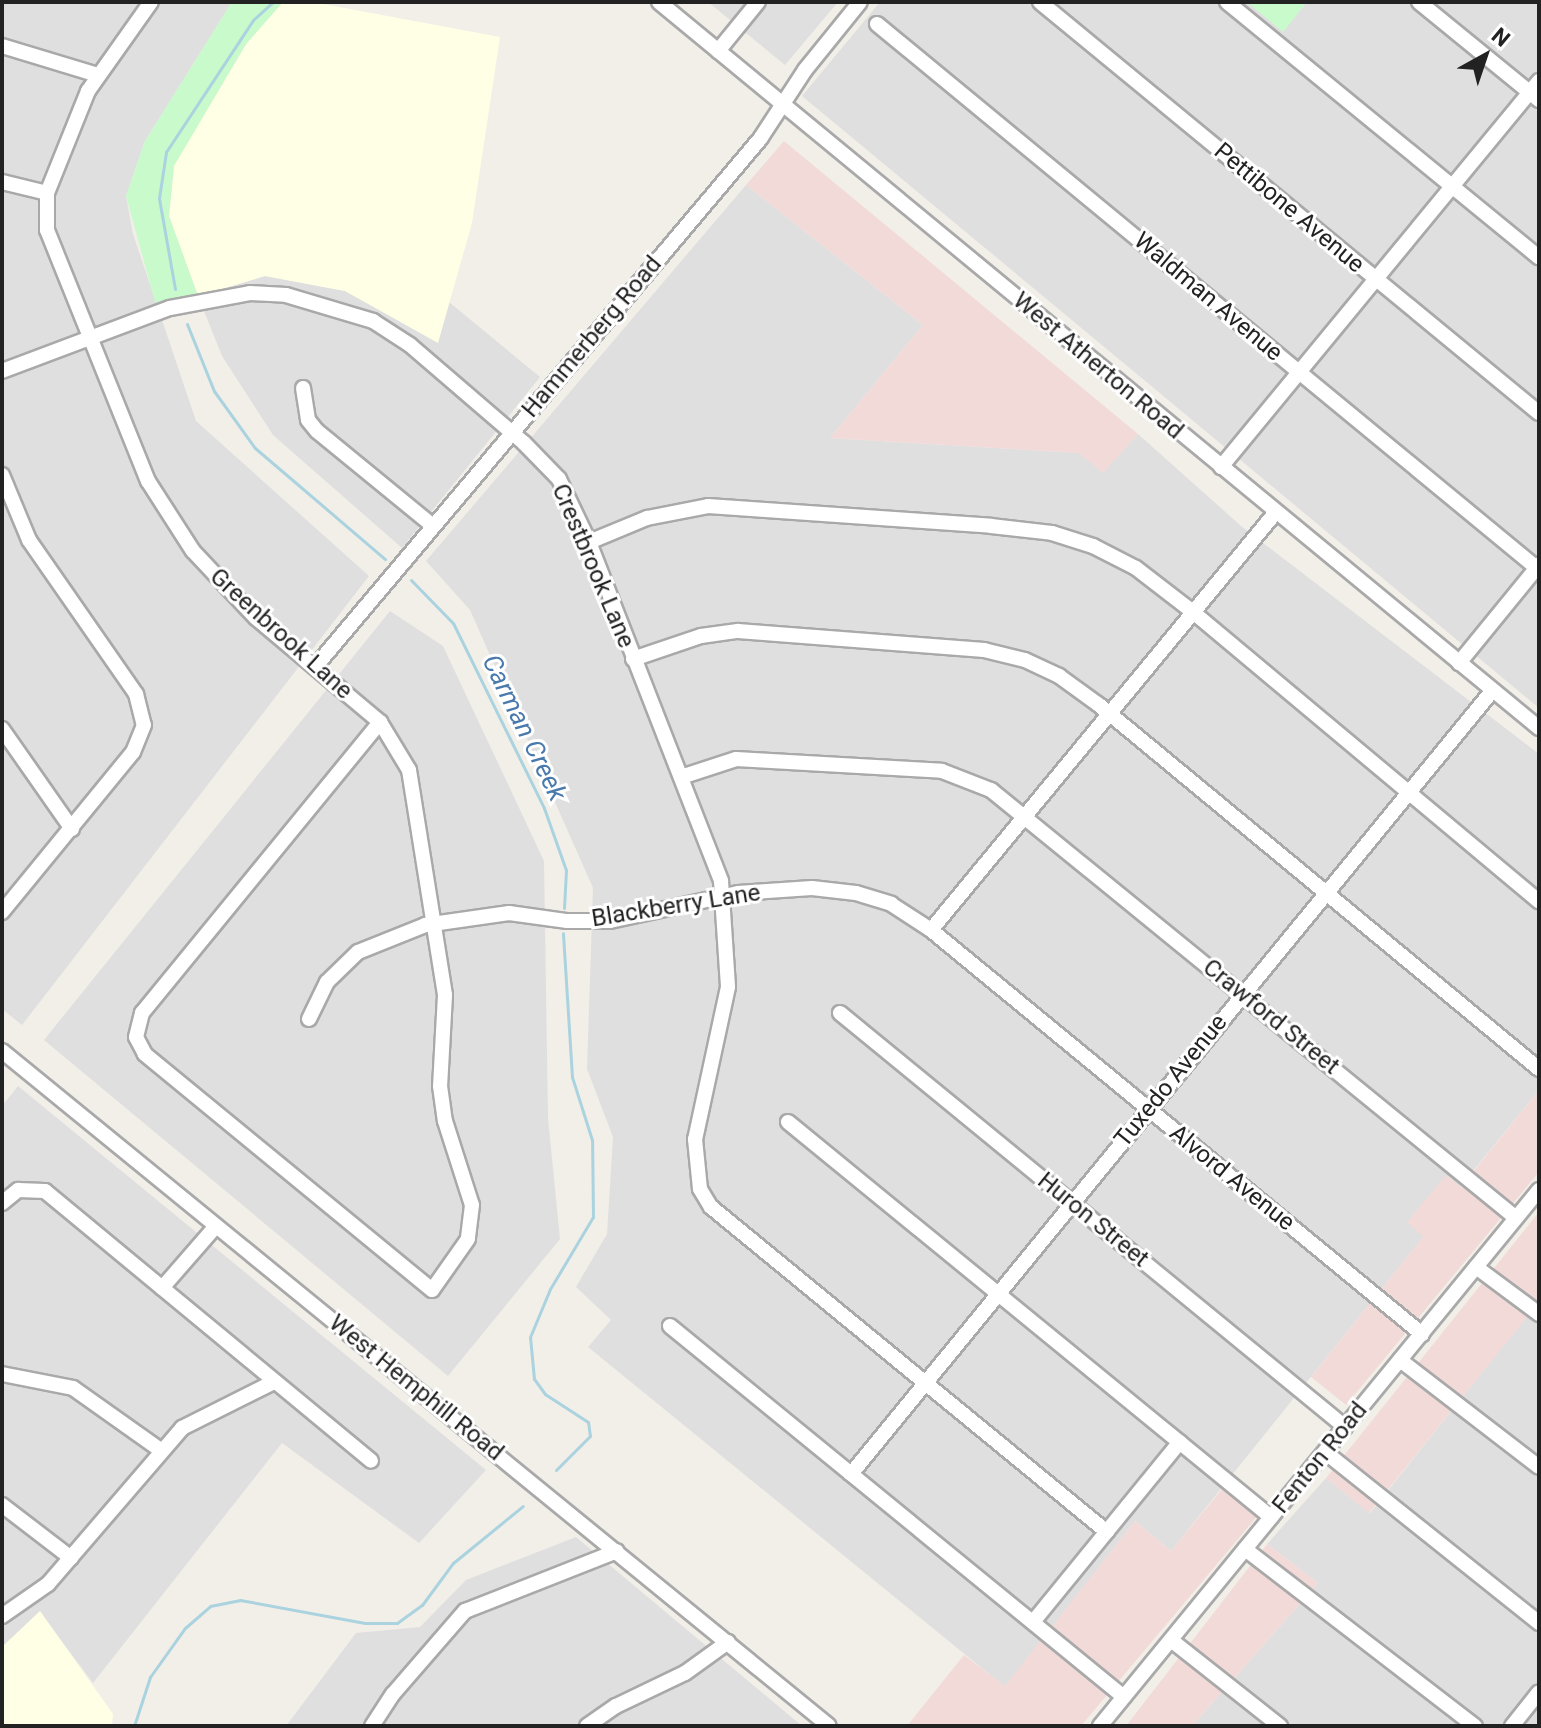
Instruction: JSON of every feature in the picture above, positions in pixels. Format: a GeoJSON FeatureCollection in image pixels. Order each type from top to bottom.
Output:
{"type":"FeatureCollection","features":[{"type":"Feature","properties":{"kind":"street","name":"Greenbrook Lane"},"geometry":{"type":"LineString","coordinates":[[151,2],[98,75],[47,193],[47,230],[93,337],[148,481],[193,551],[221,585],[380,722],[409,770],[445,995],[440,1086],[449,1141],[472,1205],[468,1239],[432,1290],[145,1054],[136,1037],[142,1013],[380,722]]}},
{"type":"Feature","properties":{"kind":"street","name":"West Atherton Road"},"geometry":{"type":"LineString","coordinates":[[659,2],[1539,728]]}},
{"type":"Feature","properties":{"kind":"street"},"geometry":{"type":"LineString","coordinates":[[718,51],[758,2]]}},
{"type":"Feature","properties":{"kind":"street","name":"Hammerberg Road"},"geometry":{"type":"LineString","coordinates":[[315,667],[760,139],[860,2]]}},
{"type":"Feature","properties":{"kind":"street","name":"Pettibone Avenue"},"geometry":{"type":"LineString","coordinates":[[1040,2],[1539,413]]}},
{"type":"Feature","properties":{"kind":"street"},"geometry":{"type":"LineString","coordinates":[[1227,2],[1539,257]]}},
{"type":"Feature","properties":{"kind":"street"},"geometry":{"type":"LineString","coordinates":[[1221,467],[1453,186],[1536,91],[1419,2]]}},
{"type":"Feature","properties":{"kind":"street","name":"Waldman Avenue"},"geometry":{"type":"LineString","coordinates":[[877,24],[1538,568]]}},
{"type":"Feature","properties":{"kind":"street"},"geometry":{"type":"LineString","coordinates":[[2,46],[98,75]]}},
{"type":"Feature","properties":{"kind":"street"},"geometry":{"type":"LineString","coordinates":[[2,182],[47,193]]}},
{"type":"Feature","properties":{"kind":"street","name":"Crestbrook Lane"},"geometry":{"type":"LineString","coordinates":[[2,371],[93,337],[215,298],[274,294],[328,303],[373,321],[410,345],[512,431],[559,479],[589,542],[725,897],[728,987],[695,1139],[695,1166],[700,1189],[711,1207],[925,1383]]}},
{"type":"Feature","properties":{"kind":"street"},"geometry":{"type":"LineString","coordinates":[[303,388],[308,420],[317,431],[432,525]]}},
{"type":"Feature","properties":{"kind":"street"},"geometry":{"type":"LineString","coordinates":[[2,475],[29,540],[136,694],[142,711],[142,737],[72,829],[2,912]]}},
{"type":"Feature","properties":{"kind":"street"},"geometry":{"type":"LineString","coordinates":[[589,542],[647,518],[708,506],[1052,533],[1136,568],[1539,901]]}},
{"type":"Feature","properties":{"kind":"street"},"geometry":{"type":"LineString","coordinates":[[931,930],[1276,512]]}},
{"type":"Feature","properties":{"kind":"street"},"geometry":{"type":"LineString","coordinates":[[1459,663],[1538,568]]}},
{"type":"Feature","properties":{"kind":"street"},"geometry":{"type":"LineString","coordinates":[[633,659],[701,636],[738,631],[984,650],[1059,676],[1539,1069]]}},
{"type":"Feature","properties":{"kind":"street","name":"Tuxedo Avenue"},"geometry":{"type":"LineString","coordinates":[[851,1474],[1493,690]]}},
{"type":"Feature","properties":{"kind":"street"},"geometry":{"type":"LineString","coordinates":[[2,729],[72,829]]}},
{"type":"Feature","properties":{"kind":"street","name":"Crawford Street"},"geometry":{"type":"LineString","coordinates":[[681,777],[736,759],[942,771],[991,790],[1026,815],[1516,1218]]}},
{"type":"Feature","properties":{"kind":"street","name":"Blackberry Lane"},"geometry":{"type":"LineString","coordinates":[[309,1019],[327,982],[358,952],[382,939],[436,924],[509,913],[567,921],[610,921],[725,897],[812,888],[856,893],[891,904],[931,930]]}},
{"type":"Feature","properties":{"kind":"street","name":"Alvord Avenue"},"geometry":{"type":"LineString","coordinates":[[931,930],[1422,1334]]}},
{"type":"Feature","properties":{"kind":"street","name":"Huron Street"},"geometry":{"type":"LineString","coordinates":[[840,1013],[1345,1427]]}},
{"type":"Feature","properties":{"kind":"street","name":"West Hemphill Road"},"geometry":{"type":"LineString","coordinates":[[2,1051],[829,1726]]}},
{"type":"Feature","properties":{"kind":"street"},"geometry":{"type":"LineString","coordinates":[[788,1122],[1271,1517]]}},
{"type":"Feature","properties":{"kind":"street"},"geometry":{"type":"LineString","coordinates":[[2,1203],[28,1188],[45,1191],[371,1461]]}},
{"type":"Feature","properties":{"kind":"street","name":"Fenton Road"},"geometry":{"type":"LineString","coordinates":[[1100,1726],[1539,1190]]}},
{"type":"Feature","properties":{"kind":"street"},"geometry":{"type":"LineString","coordinates":[[162,1288],[216,1226]]}},
{"type":"Feature","properties":{"kind":"street"},"geometry":{"type":"LineString","coordinates":[[1476,1267],[1539,1314]]}},
{"type":"Feature","properties":{"kind":"street"},"geometry":{"type":"LineString","coordinates":[[670,1326],[1124,1697]]}},
{"type":"Feature","properties":{"kind":"street"},"geometry":{"type":"LineString","coordinates":[[1400,1360],[1539,1467]]}},
{"type":"Feature","properties":{"kind":"street"},"geometry":{"type":"LineString","coordinates":[[2,1374],[73,1388],[159,1449]]}},
{"type":"Feature","properties":{"kind":"street"},"geometry":{"type":"LineString","coordinates":[[2,1616],[34,1596],[71,1558],[159,1449],[211,1410],[274,1382]]}},
{"type":"Feature","properties":{"kind":"street"},"geometry":{"type":"LineString","coordinates":[[925,1383],[1107,1532]]}},
{"type":"Feature","properties":{"kind":"street"},"geometry":{"type":"LineString","coordinates":[[1033,1622],[1180,1442]]}},
{"type":"Feature","properties":{"kind":"street"},"geometry":{"type":"LineString","coordinates":[[1325,1452],[1539,1623]]}},
{"type":"Feature","properties":{"kind":"street"},"geometry":{"type":"LineString","coordinates":[[2,1505],[71,1558]]}},
{"type":"Feature","properties":{"kind":"street"},"geometry":{"type":"LineString","coordinates":[[1245,1549],[1475,1726]]}},
{"type":"Feature","properties":{"kind":"street"},"geometry":{"type":"LineString","coordinates":[[372,1726],[393,1694],[465,1611],[617,1551]]}},
{"type":"Feature","properties":{"kind":"street"},"geometry":{"type":"LineString","coordinates":[[1171,1640],[1280,1726]]}},
{"type":"Feature","properties":{"kind":"street"},"geometry":{"type":"LineString","coordinates":[[587,1726],[616,1706],[685,1673],[728,1642]]}},
{"type":"Feature","properties":{"kind":"street"},"geometry":{"type":"LineString","coordinates":[[1512,1726],[1539,1692]]}},
{"type":"Feature","properties":{"kind":"shaded area"},"geometry":{"type":"Polygon","coordinates":[[[2,2],[232,2],[145,141],[126,196],[133,234],[196,421],[369,576],[22,1025],[2,1009],[2,2]]]}},
{"type":"Feature","properties":{"kind":"shaded area"},"geometry":{"type":"Polygon","coordinates":[[[283,2],[312,2],[500,37],[472,223],[438,343],[345,291],[265,276],[198,296],[169,216],[174,165],[247,43],[283,2]]]}},
{"type":"Feature","properties":{"kind":"shaded area"},"geometry":{"type":"Polygon","coordinates":[[[708,2],[838,2],[785,65],[708,2]]]}},
{"type":"Feature","properties":{"kind":"shaded area"},"geometry":{"type":"Polygon","coordinates":[[[880,2],[1247,2],[1283,31],[1307,2],[1539,2],[1539,708],[802,96],[880,2]]]}},
{"type":"Feature","properties":{"kind":"shaded area"},"geometry":{"type":"Polygon","coordinates":[[[784,141],[1138,434],[1103,473],[1079,453],[830,438],[923,325],[746,185],[784,141]]]}},
{"type":"Feature","properties":{"kind":"shaded area"},"geometry":{"type":"Polygon","coordinates":[[[746,185],[923,325],[830,438],[1080,453],[1103,472],[1138,434],[1241,526],[1539,754],[1539,1090],[1460,1187],[1447,1176],[1408,1222],[1424,1236],[1171,1551],[1135,1521],[1005,1687],[588,1347],[611,1320],[576,1287],[607,1234],[613,1137],[587,1069],[593,888],[470,610],[426,561],[746,185]]]}},
{"type":"Feature","properties":{"kind":"shaded area"},"geometry":{"type":"Polygon","coordinates":[[[265,276],[345,291],[438,342],[449,302],[540,377],[402,548],[273,435],[222,356],[198,296],[265,276]]]}},
{"type":"Feature","properties":{"kind":"shaded area"},"geometry":{"type":"Polygon","coordinates":[[[390,611],[443,646],[544,861],[548,1118],[560,1239],[448,1376],[44,1040],[390,611]]]}},
{"type":"Feature","properties":{"kind":"shaded area"},"geometry":{"type":"Polygon","coordinates":[[[18,1086],[486,1470],[419,1543],[282,1443],[93,1683],[40,1612],[2,1647],[2,1106],[18,1086]]]}},
{"type":"Feature","properties":{"kind":"shaded area"},"geometry":{"type":"Polygon","coordinates":[[[1539,1090],[1539,1172],[1346,1405],[1311,1377],[1423,1237],[1407,1222],[1446,1175],[1461,1187],[1539,1090]]]}},
{"type":"Feature","properties":{"kind":"shaded area"},"geometry":{"type":"Polygon","coordinates":[[[1539,1212],[1539,1302],[1369,1513],[1326,1478],[1539,1212]]]}},
{"type":"Feature","properties":{"kind":"shaded area"},"geometry":{"type":"Polygon","coordinates":[[[1539,1301],[1539,1726],[1192,1726],[1318,1583],[1267,1544],[1326,1478],[1370,1513],[1539,1301]]]}},
{"type":"Feature","properties":{"kind":"shaded area"},"geometry":{"type":"Polygon","coordinates":[[[1222,1489],[1259,1514],[1081,1726],[907,1726],[964,1655],[1005,1686],[1135,1521],[1171,1551],[1222,1489]]]}},
{"type":"Feature","properties":{"kind":"shaded area"},"geometry":{"type":"Polygon","coordinates":[[[576,1537],[802,1726],[286,1726],[356,1633],[420,1627],[466,1580],[576,1537]]]}},
{"type":"Feature","properties":{"kind":"shaded area"},"geometry":{"type":"Polygon","coordinates":[[[1267,1544],[1318,1583],[1192,1726],[1126,1726],[1267,1544]]]}},
{"type":"Feature","properties":{"kind":"shaded area"},"geometry":{"type":"Polygon","coordinates":[[[40,1611],[113,1714],[112,1726],[2,1726],[2,1647],[40,1611]]]}},
{"type":"Feature","properties":{"kind":"green space"},"geometry":{"type":"Polygon","coordinates":[[[232,2],[283,2],[246,44],[174,166],[169,216],[198,296],[157,309],[126,196],[145,141],[232,2]]]}},
{"type":"Feature","properties":{"kind":"green space"},"geometry":{"type":"Polygon","coordinates":[[[1247,2],[1307,2],[1283,32],[1247,2]]]}},
{"type":"Feature","properties":{"kind":"waterway","name":"Carman Creek"},"geometry":{"type":"LineString","coordinates":[[175,289],[159,198],[166,152],[253,20],[273,2]]}},
{"type":"Feature","properties":{"kind":"waterway","name":"Carman Creek"},"geometry":{"type":"LineString","coordinates":[[187,324],[214,391],[255,448],[385,559]]}},
{"type":"Feature","properties":{"kind":"waterway","name":"Carman Creek"},"geometry":{"type":"LineString","coordinates":[[411,580],[453,623],[544,808],[566,870],[564,908]]}},
{"type":"Feature","properties":{"kind":"waterway","name":"Carman Creek"},"geometry":{"type":"LineString","coordinates":[[556,1470],[590,1436],[588,1422],[545,1394],[534,1379],[530,1337],[550,1289],[593,1217],[592,1140],[572,1077],[563,933]]}},
{"type":"Feature","properties":{"kind":"waterway","name":"Carman Creek"},"geometry":{"type":"LineString","coordinates":[[134,1726],[150,1677],[185,1628],[210,1606],[240,1600],[365,1623],[397,1623],[422,1605],[453,1563],[523,1506]]}}]}
